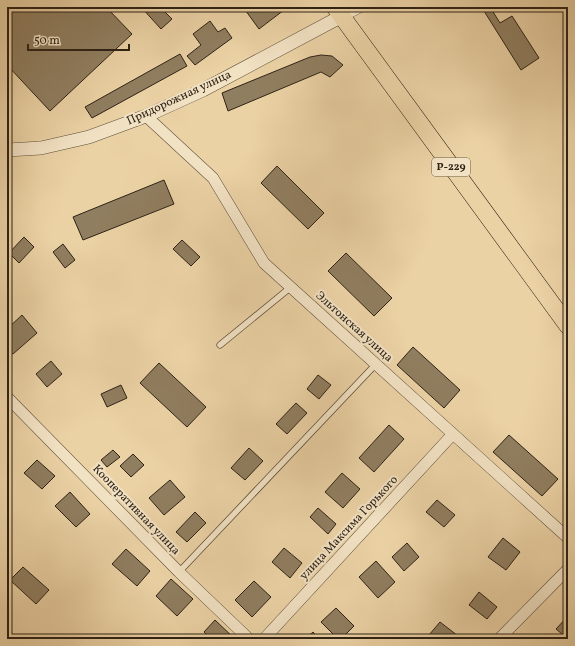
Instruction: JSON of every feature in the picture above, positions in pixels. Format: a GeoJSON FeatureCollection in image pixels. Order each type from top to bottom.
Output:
{"type":"FeatureCollection","features":[{"type":"Feature","properties":{"kind":"main road","name":"Р-229"},"geometry":{"type":"LineString","coordinates":[[338,12],[568,326]]}},
{"type":"Feature","properties":{"kind":"street"},"geometry":{"type":"LineString","coordinates":[[338,12],[360,7]]}},
{"type":"Feature","properties":{"kind":"street","name":"Придорожная улица"},"geometry":{"type":"LineString","coordinates":[[7,150],[41,148],[89,137],[146,116],[203,90],[338,12]]}},
{"type":"Feature","properties":{"kind":"street","name":"Эльтонская улица"},"geometry":{"type":"LineString","coordinates":[[146,116],[213,178],[264,263],[452,435],[568,538]]}},
{"type":"Feature","properties":{"kind":"street","name":"Кооперативная улица"},"geometry":{"type":"LineString","coordinates":[[7,397],[179,572],[249,639]]}},
{"type":"Feature","properties":{"kind":"street","name":"улица Максима Горького"},"geometry":{"type":"LineString","coordinates":[[264,639],[452,435]]}},
{"type":"Feature","properties":{"kind":"street"},"geometry":{"type":"LineString","coordinates":[[499,639],[568,569]]}},
{"type":"Feature","properties":{"kind":"lane"},"geometry":{"type":"LineString","coordinates":[[220,345],[291,287]]}},
{"type":"Feature","properties":{"kind":"lane"},"geometry":{"type":"LineString","coordinates":[[179,572],[376,364]]}},
{"type":"Feature","properties":{"kind":"building"},"geometry":{"type":"Polygon","coordinates":[[[15,7],[106,7],[132,34],[50,111],[7,65],[7,15],[15,7]]]}},
{"type":"Feature","properties":{"kind":"building"},"geometry":{"type":"Polygon","coordinates":[[[141,7],[160,7],[172,19],[161,29],[141,7]]]}},
{"type":"Feature","properties":{"kind":"building"},"geometry":{"type":"Polygon","coordinates":[[[243,7],[288,7],[259,29],[243,7]]]}},
{"type":"Feature","properties":{"kind":"building"},"geometry":{"type":"Polygon","coordinates":[[[490,7],[500,23],[512,16],[539,58],[521,70],[484,11],[490,7]]]}},
{"type":"Feature","properties":{"kind":"building"},"geometry":{"type":"Polygon","coordinates":[[[210,21],[218,32],[225,28],[232,38],[195,65],[187,56],[201,45],[193,34],[210,21]]]}},
{"type":"Feature","properties":{"kind":"building"},"geometry":{"type":"Polygon","coordinates":[[[180,54],[187,66],[92,118],[85,107],[180,54]]]}},
{"type":"Feature","properties":{"kind":"building"},"geometry":{"type":"Polygon","coordinates":[[[321,55],[332,56],[343,65],[330,77],[321,72],[228,111],[222,93],[310,57],[321,55]]]}},
{"type":"Feature","properties":{"kind":"building"},"geometry":{"type":"Polygon","coordinates":[[[277,166],[324,213],[308,229],[261,183],[277,166]]]}},
{"type":"Feature","properties":{"kind":"building"},"geometry":{"type":"Polygon","coordinates":[[[164,180],[174,204],[83,240],[73,217],[164,180]]]}},
{"type":"Feature","properties":{"kind":"building"},"geometry":{"type":"Polygon","coordinates":[[[24,237],[34,247],[19,263],[9,253],[24,237]]]}},
{"type":"Feature","properties":{"kind":"building"},"geometry":{"type":"Polygon","coordinates":[[[182,240],[200,257],[191,266],[173,249],[182,240]]]}},
{"type":"Feature","properties":{"kind":"building"},"geometry":{"type":"Polygon","coordinates":[[[63,244],[75,260],[65,268],[53,252],[63,244]]]}},
{"type":"Feature","properties":{"kind":"building"},"geometry":{"type":"Polygon","coordinates":[[[346,253],[392,298],[374,316],[328,271],[346,253]]]}},
{"type":"Feature","properties":{"kind":"building"},"geometry":{"type":"Polygon","coordinates":[[[22,315],[37,333],[13,354],[7,348],[7,329],[22,315]]]}},
{"type":"Feature","properties":{"kind":"building"},"geometry":{"type":"Polygon","coordinates":[[[413,347],[460,390],[444,408],[397,365],[413,347]]]}},
{"type":"Feature","properties":{"kind":"building"},"geometry":{"type":"Polygon","coordinates":[[[51,361],[62,374],[47,387],[36,374],[51,361]]]}},
{"type":"Feature","properties":{"kind":"building"},"geometry":{"type":"Polygon","coordinates":[[[159,363],[206,407],[187,427],[140,383],[159,363]]]}},
{"type":"Feature","properties":{"kind":"building"},"geometry":{"type":"Polygon","coordinates":[[[318,375],[331,385],[319,399],[307,389],[318,375]]]}},
{"type":"Feature","properties":{"kind":"building"},"geometry":{"type":"Polygon","coordinates":[[[121,385],[127,398],[107,407],[101,394],[121,385]]]}},
{"type":"Feature","properties":{"kind":"building"},"geometry":{"type":"Polygon","coordinates":[[[296,403],[307,413],[287,434],[276,424],[296,403]]]}},
{"type":"Feature","properties":{"kind":"building"},"geometry":{"type":"Polygon","coordinates":[[[389,425],[404,439],[374,472],[359,458],[389,425]]]}},
{"type":"Feature","properties":{"kind":"building"},"geometry":{"type":"Polygon","coordinates":[[[509,435],[558,479],[542,496],[493,452],[509,435]]]}},
{"type":"Feature","properties":{"kind":"building"},"geometry":{"type":"Polygon","coordinates":[[[249,448],[263,461],[245,480],[231,468],[249,448]]]}},
{"type":"Feature","properties":{"kind":"building"},"geometry":{"type":"Polygon","coordinates":[[[113,450],[120,457],[107,467],[101,460],[113,450]]]}},
{"type":"Feature","properties":{"kind":"building"},"geometry":{"type":"Polygon","coordinates":[[[133,454],[144,465],[131,477],[120,466],[133,454]]]}},
{"type":"Feature","properties":{"kind":"building"},"geometry":{"type":"Polygon","coordinates":[[[37,460],[55,476],[42,489],[24,473],[37,460]]]}},
{"type":"Feature","properties":{"kind":"building"},"geometry":{"type":"Polygon","coordinates":[[[342,473],[360,489],[343,508],[325,492],[342,473]]]}},
{"type":"Feature","properties":{"kind":"building"},"geometry":{"type":"Polygon","coordinates":[[[170,480],[185,497],[164,515],[149,498],[170,480]]]}},
{"type":"Feature","properties":{"kind":"building"},"geometry":{"type":"Polygon","coordinates":[[[70,492],[90,514],[76,527],[55,506],[70,492]]]}},
{"type":"Feature","properties":{"kind":"building"},"geometry":{"type":"Polygon","coordinates":[[[437,500],[455,515],[444,527],[426,512],[437,500]]]}},
{"type":"Feature","properties":{"kind":"building"},"geometry":{"type":"Polygon","coordinates":[[[318,508],[336,524],[328,534],[310,517],[318,508]]]}},
{"type":"Feature","properties":{"kind":"building"},"geometry":{"type":"Polygon","coordinates":[[[195,512],[206,523],[187,542],[176,532],[195,512]]]}},
{"type":"Feature","properties":{"kind":"building"},"geometry":{"type":"Polygon","coordinates":[[[503,538],[520,552],[506,570],[488,557],[503,538]]]}},
{"type":"Feature","properties":{"kind":"building"},"geometry":{"type":"Polygon","coordinates":[[[407,543],[419,557],[404,571],[392,557],[407,543]]]}},
{"type":"Feature","properties":{"kind":"building"},"geometry":{"type":"Polygon","coordinates":[[[284,548],[302,563],[290,578],[272,562],[284,548]]]}},
{"type":"Feature","properties":{"kind":"building"},"geometry":{"type":"Polygon","coordinates":[[[126,549],[150,571],[137,586],[112,564],[126,549]]]}},
{"type":"Feature","properties":{"kind":"building"},"geometry":{"type":"Polygon","coordinates":[[[376,561],[395,582],[378,598],[359,577],[376,561]]]}},
{"type":"Feature","properties":{"kind":"building"},"geometry":{"type":"Polygon","coordinates":[[[23,567],[49,590],[36,604],[10,580],[23,567]]]}},
{"type":"Feature","properties":{"kind":"building"},"geometry":{"type":"Polygon","coordinates":[[[171,579],[193,599],[177,616],[156,596],[171,579]]]}},
{"type":"Feature","properties":{"kind":"building"},"geometry":{"type":"Polygon","coordinates":[[[254,581],[271,597],[252,617],[235,600],[254,581]]]}},
{"type":"Feature","properties":{"kind":"building"},"geometry":{"type":"Polygon","coordinates":[[[479,592],[497,607],[487,619],[469,605],[479,592]]]}},
{"type":"Feature","properties":{"kind":"building"},"geometry":{"type":"Polygon","coordinates":[[[336,608],[354,626],[341,639],[338,639],[321,622],[336,608]]]}},
{"type":"Feature","properties":{"kind":"building"},"geometry":{"type":"Polygon","coordinates":[[[568,616],[568,639],[556,629],[568,616]]]}},
{"type":"Feature","properties":{"kind":"building"},"geometry":{"type":"Polygon","coordinates":[[[215,620],[235,639],[211,639],[204,632],[215,620]]]}},
{"type":"Feature","properties":{"kind":"building"},"geometry":{"type":"Polygon","coordinates":[[[440,622],[462,639],[435,639],[429,635],[440,622]]]}},
{"type":"Feature","properties":{"kind":"building"},"geometry":{"type":"Polygon","coordinates":[[[313,632],[319,639],[305,639],[313,632]]]}},
{"type":"Feature","properties":{"kind":"building"},"geometry":{"type":"Polygon","coordinates":[[[119,634],[124,639],[114,639],[119,634]]]}}]}
